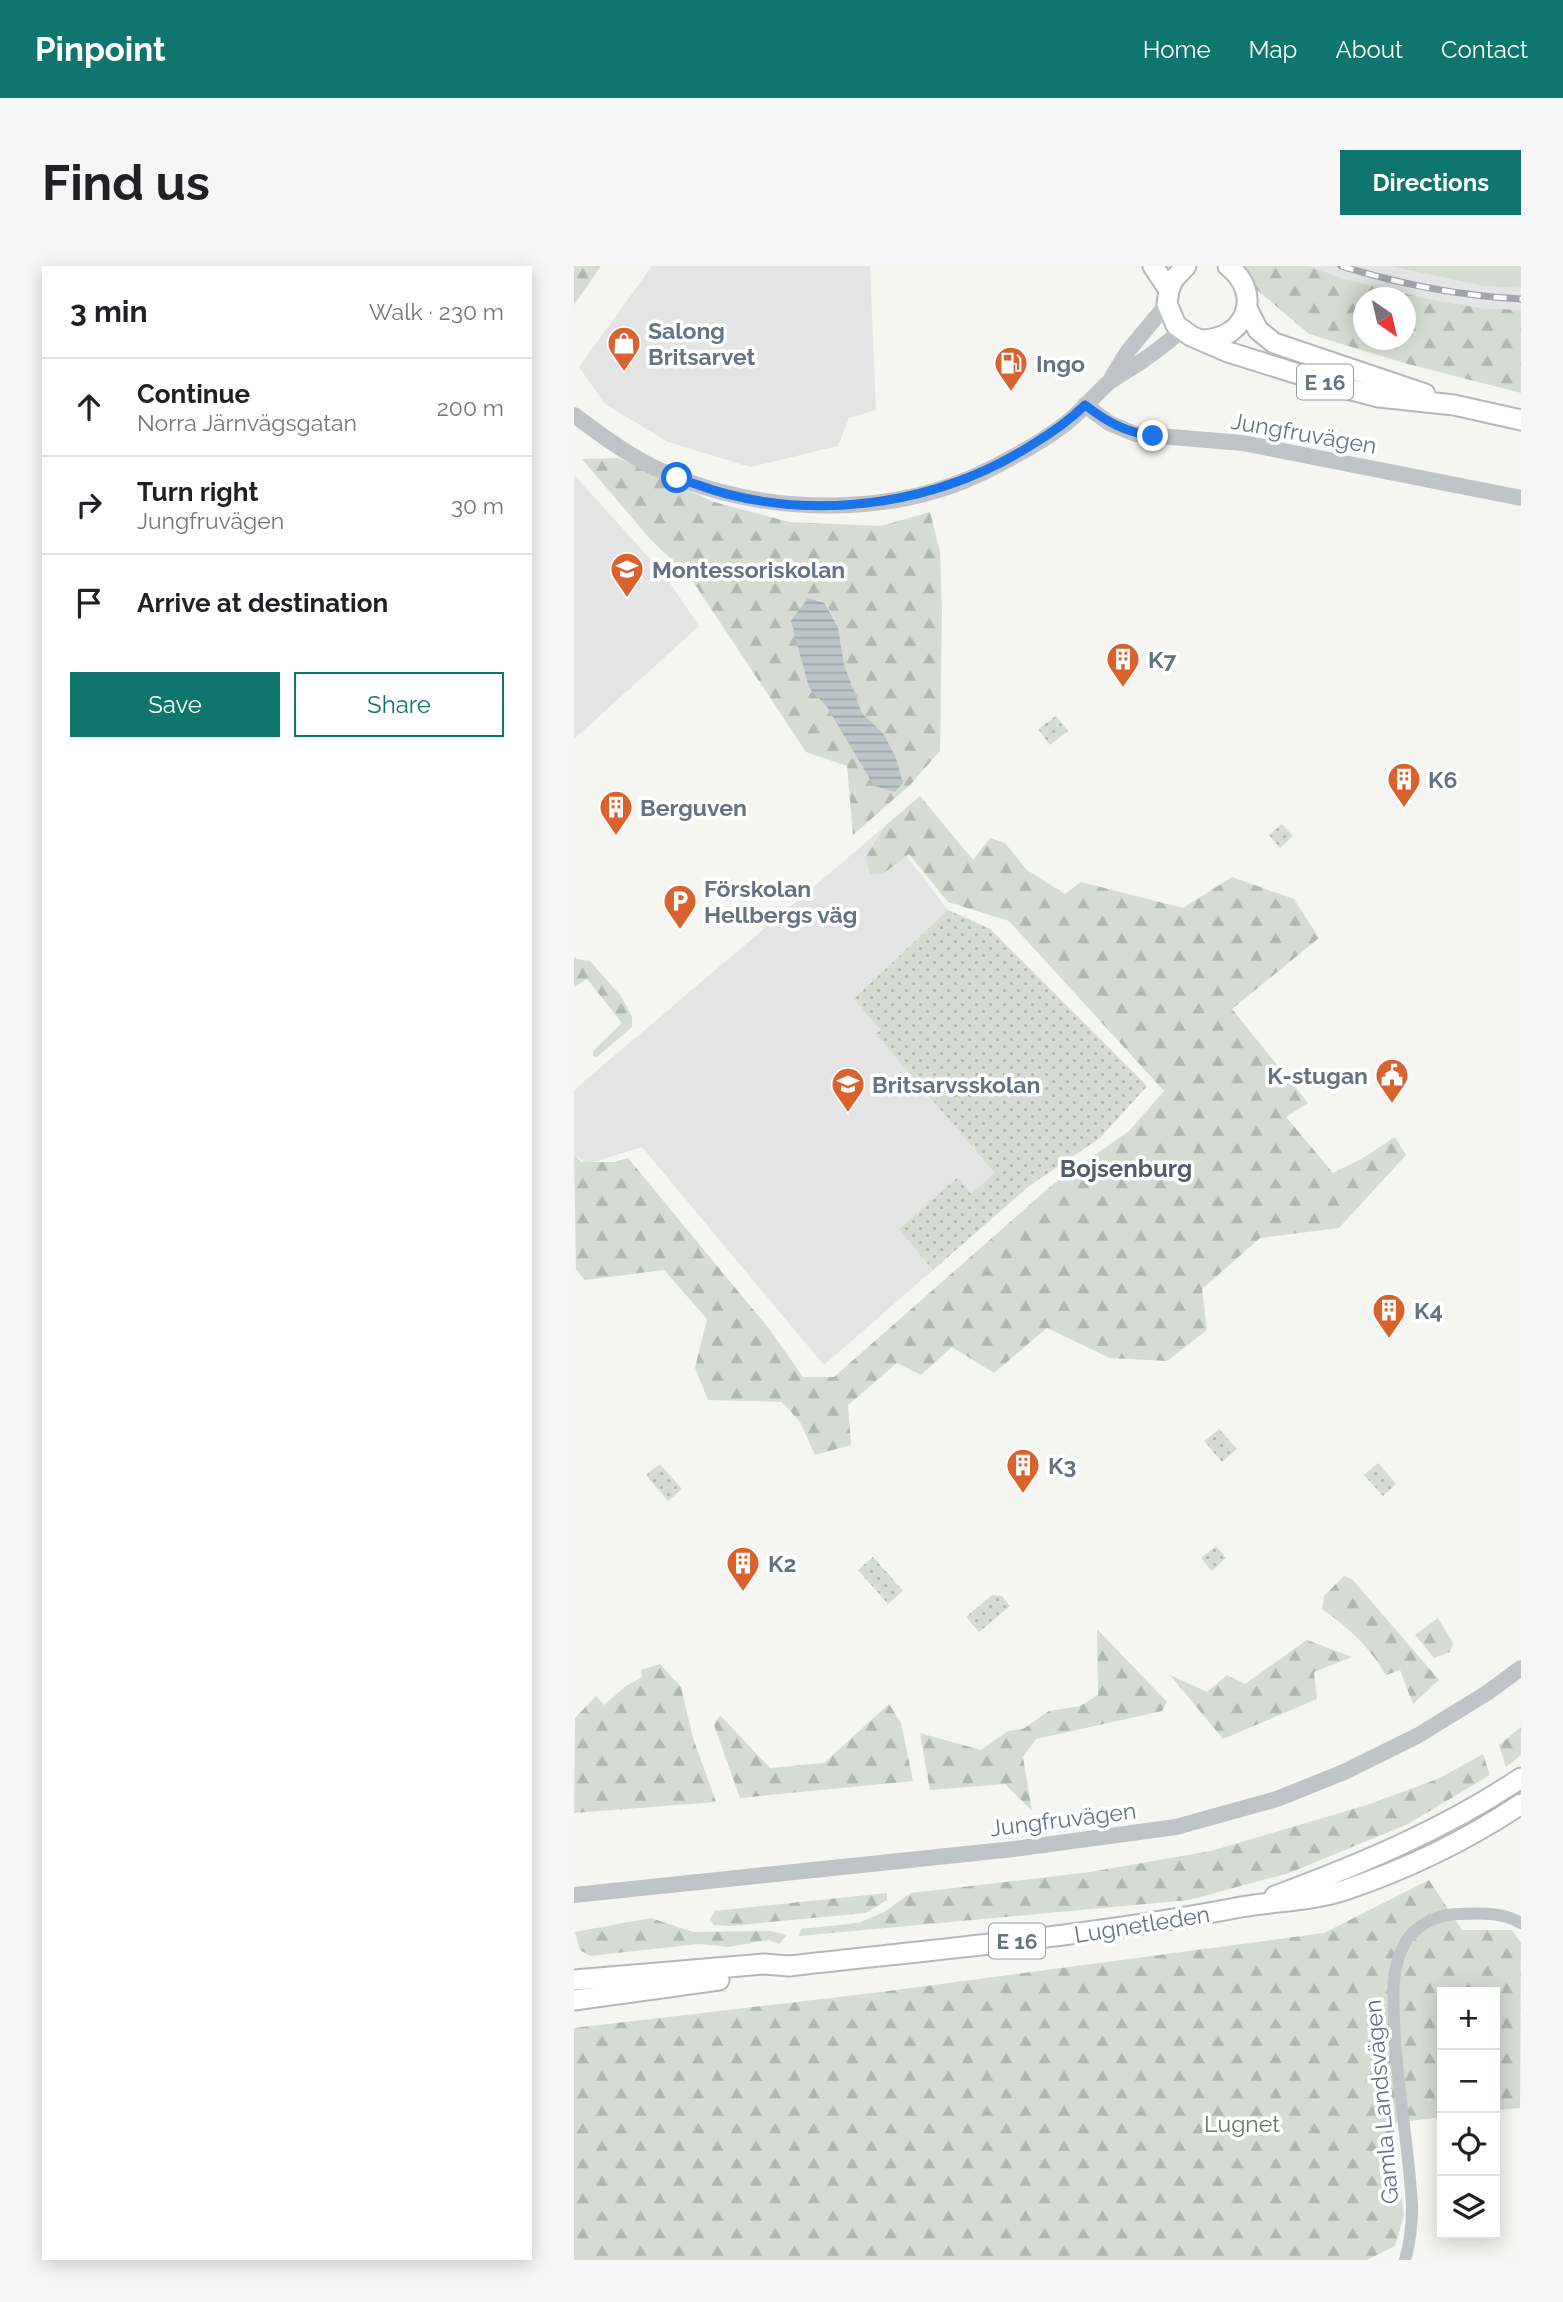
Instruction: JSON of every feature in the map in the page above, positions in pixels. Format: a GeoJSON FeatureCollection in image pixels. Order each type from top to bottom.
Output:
{"type":"FeatureCollection","features":[{"type":"Feature","properties":{"kind":"highway"},"geometry":{"type":"LineString","coordinates":[[1153,266],[1168,297],[1171,318],[1181,331]]}},
{"type":"Feature","properties":{"kind":"highway"},"geometry":{"type":"LineString","coordinates":[[1168,297],[1177,274],[1186,266]]}},
{"type":"Feature","properties":{"kind":"highway","name":"E 16"},"geometry":{"type":"LineString","coordinates":[[1228,266],[1244,283],[1247,308],[1258,330],[1274,343],[1454,405],[1521,420]]}},
{"type":"Feature","properties":{"kind":"highway"},"geometry":{"type":"LineString","coordinates":[[1201,340],[1219,338],[1232,332],[1242,320],[1247,308]]}},
{"type":"Feature","properties":{"kind":"highway","name":"E 16"},"geometry":{"type":"LineString","coordinates":[[1181,331],[1228,352],[1340,387],[1379,397],[1454,405]]}},
{"type":"Feature","properties":{"kind":"highway","name":"Lugnetleden"},"geometry":{"type":"LineString","coordinates":[[1244,1907],[1386,1852],[1426,1833],[1521,1778]]}},
{"type":"Feature","properties":{"kind":"highway","name":"Lugnetleden"},"geometry":{"type":"LineString","coordinates":[[574,2000],[767,1973],[789,1966],[1136,1926],[1244,1907],[1311,1899],[1344,1890],[1406,1866],[1500,1818],[1521,1804]]}},
{"type":"Feature","properties":{"kind":"highway"},"geometry":{"type":"LineString","coordinates":[[1500,1818],[1521,1817]]}},
{"type":"Feature","properties":{"kind":"highway","name":"Lugnetleden"},"geometry":{"type":"LineString","coordinates":[[574,1980],[764,1964],[789,1966]]}},
{"type":"Feature","properties":{"kind":"street"},"geometry":{"type":"LineString","coordinates":[[1109,383],[1128,351],[1168,297]]}},
{"type":"Feature","properties":{"kind":"street"},"geometry":{"type":"LineString","coordinates":[[574,415],[633,457],[677,478],[744,498],[799,505],[836,506],[878,502],[932,491],[966,479],[1017,454],[1069,421],[1109,383],[1181,331]]}},
{"type":"Feature","properties":{"kind":"street","name":"Jungfruvägen"},"geometry":{"type":"LineString","coordinates":[[1085,405],[1109,423],[1135,434],[1243,443],[1521,498]]}},
{"type":"Feature","properties":{"kind":"street","name":"Jungfruvägen"},"geometry":{"type":"LineString","coordinates":[[574,1895],[1013,1849],[1176,1827],[1251,1808],[1322,1782],[1417,1735],[1487,1693],[1521,1668]]}},
{"type":"Feature","properties":{"kind":"street","name":"Gamla Landsvägen"},"geometry":{"type":"LineString","coordinates":[[1405,2260],[1409,2246],[1412,2206],[1395,2063],[1393,1985],[1399,1956],[1405,1941],[1414,1931],[1440,1917],[1483,1913],[1521,1923]]}},
{"type":"Feature","properties":{"kind":"shaded area"},"geometry":{"type":"Polygon","coordinates":[[[652,266],[870,266],[876,410],[849,418],[838,446],[750,467],[668,442],[605,404],[579,367],[652,266]]]}},
{"type":"Feature","properties":{"kind":"shaded area"},"geometry":{"type":"Polygon","coordinates":[[[1309,266],[1388,266],[1483,286],[1521,288],[1521,310],[1480,308],[1423,298],[1416,296],[1416,287],[1378,287],[1309,266]]]}},
{"type":"Feature","properties":{"kind":"shaded area","name":"Montessoriskolan"},"geometry":{"type":"Polygon","coordinates":[[[574,475],[663,573],[699,626],[574,739],[574,475]]]}},
{"type":"Feature","properties":{"kind":"shaded area"},"geometry":{"type":"Polygon","coordinates":[[[808,598],[825,603],[838,627],[844,664],[862,713],[883,733],[896,758],[903,783],[895,792],[874,786],[827,707],[809,688],[791,621],[808,598]]]}},
{"type":"Feature","properties":{"kind":"shaded area","name":"Britsarvsskolan"},"geometry":{"type":"Polygon","coordinates":[[[884,827],[948,910],[990,929],[1147,1086],[1100,1138],[1029,1186],[824,1365],[642,1147],[587,1164],[574,1154],[574,1090],[884,827]]]}},
{"type":"Feature","properties":{"kind":"green space"},"geometry":{"type":"Polygon","coordinates":[[[574,266],[601,266],[574,305],[574,266]]]}},
{"type":"Feature","properties":{"kind":"green space"},"geometry":{"type":"Polygon","coordinates":[[[1243,266],[1309,266],[1378,287],[1353,287],[1353,347],[1309,334],[1256,289],[1243,266]]]}},
{"type":"Feature","properties":{"kind":"green space"},"geometry":{"type":"Polygon","coordinates":[[[1388,266],[1521,266],[1521,288],[1483,286],[1388,266]]]}},
{"type":"Feature","properties":{"kind":"green space"},"geometry":{"type":"Polygon","coordinates":[[[1416,296],[1480,308],[1521,310],[1521,393],[1361,350],[1416,350],[1416,296]]]}},
{"type":"Feature","properties":{"kind":"green space"},"geometry":{"type":"Polygon","coordinates":[[[618,458],[714,502],[789,522],[881,526],[930,512],[940,552],[940,751],[910,785],[853,835],[847,766],[806,752],[690,577],[650,539],[582,459],[618,458]],[[808,598],[809,688],[827,707],[883,733],[862,713],[844,664],[838,627],[826,603],[808,598]]]}},
{"type":"Feature","properties":{"kind":"green space"},"geometry":{"type":"Polygon","coordinates":[[[1056,716],[1068,731],[1050,745],[1038,729],[1056,716]]]}},
{"type":"Feature","properties":{"kind":"green space"},"geometry":{"type":"Polygon","coordinates":[[[920,796],[973,860],[990,838],[1005,843],[1027,870],[1065,894],[1081,882],[1183,908],[1232,877],[1294,899],[1319,938],[1232,1009],[1308,1103],[1286,1117],[1333,1173],[1395,1137],[1406,1155],[1339,1228],[1260,1238],[1202,1289],[1207,1330],[1167,1361],[1110,1358],[1047,1328],[994,1373],[952,1347],[921,1375],[897,1363],[848,1405],[851,1445],[815,1455],[800,1422],[782,1402],[708,1400],[695,1368],[707,1319],[664,1270],[585,1280],[576,1270],[574,1154],[581,1162],[614,1162],[628,1158],[770,1330],[803,1377],[834,1377],[1052,1185],[1129,1131],[1164,1091],[1009,921],[948,902],[909,854],[884,873],[870,874],[866,857],[886,825],[920,796]]]}},
{"type":"Feature","properties":{"kind":"green space"},"geometry":{"type":"Polygon","coordinates":[[[1282,824],[1293,836],[1280,848],[1269,835],[1282,824]]]}},
{"type":"Feature","properties":{"kind":"green space"},"geometry":{"type":"Polygon","coordinates":[[[948,910],[990,929],[1147,1086],[1100,1138],[1029,1186],[933,1270],[899,1229],[957,1178],[971,1194],[995,1173],[876,1034],[881,1030],[854,999],[948,910]]]}},
{"type":"Feature","properties":{"kind":"green space"},"geometry":{"type":"Polygon","coordinates":[[[574,956],[590,961],[620,995],[632,1016],[632,1027],[597,1057],[593,1056],[593,1051],[622,1023],[587,979],[574,987],[574,956]]]}},
{"type":"Feature","properties":{"kind":"green space"},"geometry":{"type":"Polygon","coordinates":[[[1219,1429],[1237,1449],[1222,1462],[1204,1441],[1219,1429]]]}},
{"type":"Feature","properties":{"kind":"green space"},"geometry":{"type":"Polygon","coordinates":[[[1378,1463],[1396,1484],[1383,1496],[1364,1475],[1378,1463]]]}},
{"type":"Feature","properties":{"kind":"green space"},"geometry":{"type":"Polygon","coordinates":[[[660,1464],[682,1489],[668,1501],[646,1475],[660,1464]]]}},
{"type":"Feature","properties":{"kind":"green space"},"geometry":{"type":"Polygon","coordinates":[[[1216,1546],[1226,1558],[1212,1571],[1201,1558],[1216,1546]]]}},
{"type":"Feature","properties":{"kind":"green space"},"geometry":{"type":"Polygon","coordinates":[[[873,1557],[903,1591],[888,1604],[858,1570],[873,1557]]]}},
{"type":"Feature","properties":{"kind":"green space"},"geometry":{"type":"Polygon","coordinates":[[[1344,1576],[1352,1579],[1439,1680],[1413,1704],[1400,1670],[1386,1675],[1358,1638],[1322,1609],[1324,1596],[1344,1576]]]}},
{"type":"Feature","properties":{"kind":"green space"},"geometry":{"type":"Polygon","coordinates":[[[992,1595],[1002,1596],[1010,1606],[979,1632],[966,1617],[992,1595]]]}},
{"type":"Feature","properties":{"kind":"green space"},"geometry":{"type":"Polygon","coordinates":[[[1438,1618],[1453,1643],[1450,1652],[1434,1658],[1415,1635],[1438,1618]]]}},
{"type":"Feature","properties":{"kind":"green space"},"geometry":{"type":"Polygon","coordinates":[[[1097,1629],[1167,1702],[1162,1711],[1036,1739],[1023,1757],[1032,1811],[1005,1784],[930,1790],[920,1733],[981,1750],[1008,1731],[1023,1729],[1049,1711],[1080,1706],[1098,1695],[1097,1629]]]}},
{"type":"Feature","properties":{"kind":"green space"},"geometry":{"type":"Polygon","coordinates":[[[1307,1640],[1352,1657],[1314,1672],[1317,1699],[1223,1739],[1170,1675],[1207,1692],[1227,1675],[1245,1684],[1307,1640]]]}},
{"type":"Feature","properties":{"kind":"green space"},"geometry":{"type":"Polygon","coordinates":[[[660,1664],[681,1687],[693,1738],[716,1802],[574,1813],[575,1718],[596,1696],[604,1705],[626,1686],[642,1677],[641,1670],[660,1664]]]}},
{"type":"Feature","properties":{"kind":"green space"},"geometry":{"type":"Polygon","coordinates":[[[889,1704],[901,1723],[913,1781],[740,1798],[714,1725],[720,1715],[770,1768],[824,1763],[889,1704]]]}},
{"type":"Feature","properties":{"kind":"green space"},"geometry":{"type":"Polygon","coordinates":[[[1521,1727],[1521,1755],[1506,1767],[1499,1745],[1521,1727]]]}},
{"type":"Feature","properties":{"kind":"green space"},"geometry":{"type":"Polygon","coordinates":[[[1483,1754],[1490,1775],[1408,1824],[1289,1873],[1189,1900],[799,1936],[801,1929],[858,1923],[884,1912],[911,1893],[1090,1872],[1211,1851],[1367,1805],[1440,1778],[1483,1754]]]}},
{"type":"Feature","properties":{"kind":"green space","name":"Lugnet"},"geometry":{"type":"Polygon","coordinates":[[[1429,1880],[1462,1930],[1512,1930],[1521,1943],[1520,2108],[1500,2110],[1500,1987],[1437,1987],[1437,2118],[1393,2123],[1404,2215],[1395,2246],[1367,2260],[574,2260],[574,2028],[881,1992],[1324,1933],[1429,1880]]]}},
{"type":"Feature","properties":{"kind":"green space"},"geometry":{"type":"Polygon","coordinates":[[[887,1893],[887,1900],[866,1913],[729,1926],[714,1925],[710,1919],[715,1911],[887,1893]]]}},
{"type":"Feature","properties":{"kind":"green space"},"geometry":{"type":"Polygon","coordinates":[[[651,1918],[693,1932],[771,1931],[787,1935],[779,1944],[769,1940],[728,1947],[699,1944],[590,1956],[580,1950],[575,1932],[651,1918]]]}},
{"type":"Feature","properties":{"kind":"railway"},"geometry":{"type":"LineString","coordinates":[[1341,266],[1430,288],[1521,299]]}},
{"type":"Feature","properties":{"kind":"place","name":"Salong Britsarvet"},"geometry":{"type":"Point","coordinates":[624,373]}},
{"type":"Feature","properties":{"kind":"place","name":"Ingo"},"geometry":{"type":"Point","coordinates":[1011,393]}},
{"type":"Feature","properties":{"kind":"place","name":"Montessoriskolan"},"geometry":{"type":"Point","coordinates":[627,599]}},
{"type":"Feature","properties":{"kind":"place","name":"K7"},"geometry":{"type":"Point","coordinates":[1123,689]}},
{"type":"Feature","properties":{"kind":"place","name":"K6"},"geometry":{"type":"Point","coordinates":[1404,809]}},
{"type":"Feature","properties":{"kind":"place","name":"Berguven"},"geometry":{"type":"Point","coordinates":[616,837]}},
{"type":"Feature","properties":{"kind":"place","name":"Förskolan Hellbergs väg"},"geometry":{"type":"Point","coordinates":[680,931]}},
{"type":"Feature","properties":{"kind":"place","name":"K-stugan"},"geometry":{"type":"Point","coordinates":[1392,1105]}},
{"type":"Feature","properties":{"kind":"place","name":"Britsarvsskolan"},"geometry":{"type":"Point","coordinates":[848,1114]}},
{"type":"Feature","properties":{"kind":"place","name":"K4"},"geometry":{"type":"Point","coordinates":[1389,1340]}},
{"type":"Feature","properties":{"kind":"place","name":"K3"},"geometry":{"type":"Point","coordinates":[1023,1495]}},
{"type":"Feature","properties":{"kind":"place","name":"K2"},"geometry":{"type":"Point","coordinates":[743,1593]}},
{"type":"Feature","properties":{"kind":"district","name":"Bojsenburg"},"geometry":{"type":"Point","coordinates":[1126,1168]}},
{"type":"Feature","properties":{"kind":"route"},"geometry":{"type":"LineString","coordinates":[[677,478],[744,498],[799,505],[836,506],[878,502],[949,486],[1017,454],[1069,421],[1085,405],[1109,423],[1126,431],[1153,436]]}}]}
